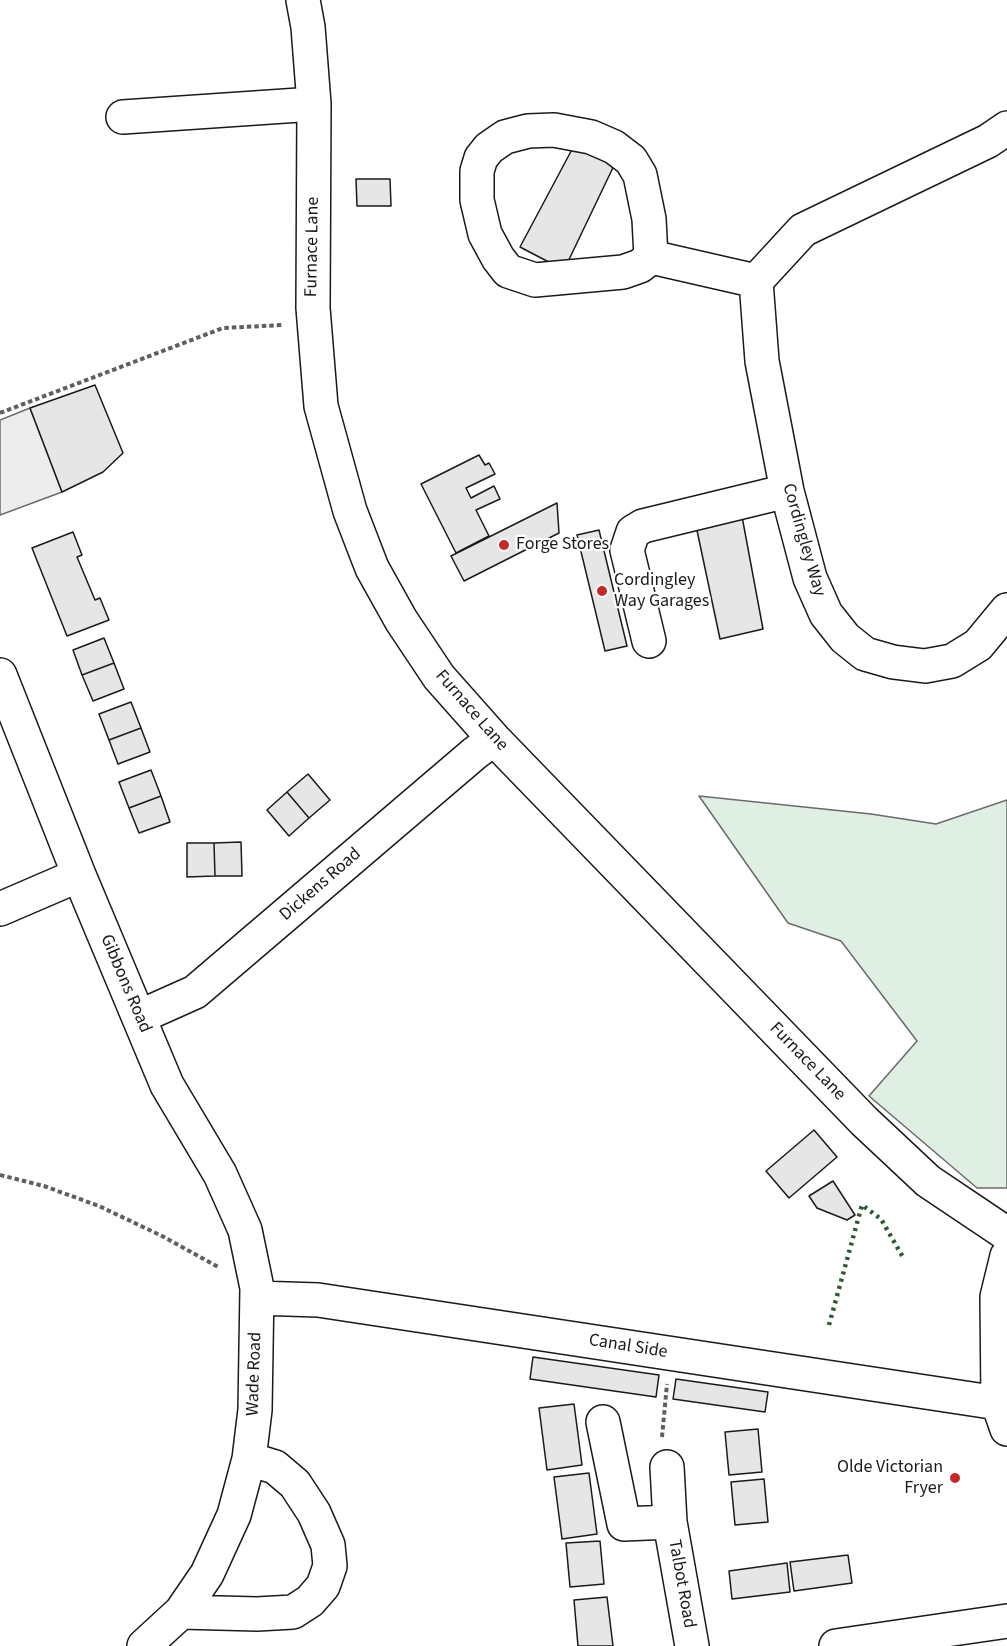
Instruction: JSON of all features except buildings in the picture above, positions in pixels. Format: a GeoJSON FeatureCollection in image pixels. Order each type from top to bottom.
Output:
{"type":"FeatureCollection","features":[{"type":"Feature","properties":{"kind":"street","name":"Furnace Lane"},"geometry":{"type":"LineString","coordinates":[[303,0],[308,27],[314,104],[313,324],[321,406],[350,512],[372,568],[438,677],[494,739],[864,1121],[928,1181],[1007,1234]]}},
{"type":"Feature","properties":{"kind":"street"},"geometry":{"type":"LineString","coordinates":[[123,117],[314,104]]}},
{"type":"Feature","properties":{"kind":"street"},"geometry":{"type":"LineString","coordinates":[[651,257],[648,219],[640,175],[631,160],[614,147],[591,137],[554,130],[528,131],[506,137],[489,148],[481,158],[477,171],[481,219],[498,258],[508,272],[536,280],[561,279],[623,272],[651,257],[756,281],[803,230],[988,141],[1007,128]]}},
{"type":"Feature","properties":{"kind":"street","name":"Cordingley Way"},"geometry":{"type":"LineString","coordinates":[[756,281],[762,361],[787,491],[810,578],[825,614],[845,638],[865,654],[893,662],[925,666],[952,661],[978,645],[1007,609]]}},
{"type":"Feature","properties":{"kind":"street"},"geometry":{"type":"LineString","coordinates":[[648,641],[627,550],[633,532],[643,526],[787,491]]}},
{"type":"Feature","properties":{"kind":"street","name":"Gibbons Road"},"geometry":{"type":"LineString","coordinates":[[0,675],[79,875],[167,1085],[220,1174],[245,1230],[257,1293]]}},
{"type":"Feature","properties":{"kind":"street","name":"Dickens Road"},"geometry":{"type":"LineString","coordinates":[[139,1017],[195,992],[474,753],[494,739]]}},
{"type":"Feature","properties":{"kind":"street"},"geometry":{"type":"LineString","coordinates":[[0,909],[79,875]]}},
{"type":"Feature","properties":{"kind":"street"},"geometry":{"type":"LineString","coordinates":[[1002,1416],[998,1297],[1007,1256]]}},
{"type":"Feature","properties":{"kind":"street","name":"Canal Side"},"geometry":{"type":"LineString","coordinates":[[257,1293],[318,1300],[670,1353],[1002,1416]]}},
{"type":"Feature","properties":{"kind":"street","name":"Wade Road"},"geometry":{"type":"LineString","coordinates":[[144,1646],[182,1612],[207,1574],[234,1515],[249,1459],[255,1410],[257,1293]]}},
{"type":"Feature","properties":{"kind":"street","name":"Talbot Road"},"geometry":{"type":"LineString","coordinates":[[603,1422],[624,1524],[670,1522]]}},
{"type":"Feature","properties":{"kind":"street"},"geometry":{"type":"LineString","coordinates":[[182,1612],[257,1614],[293,1612],[310,1601],[323,1586],[330,1566],[328,1545],[314,1513],[295,1484],[275,1467],[249,1459]]}},
{"type":"Feature","properties":{"kind":"street","name":"Talbot Road"},"geometry":{"type":"LineString","coordinates":[[667,1467],[670,1522],[692,1646]]}},
{"type":"Feature","properties":{"kind":"street"},"geometry":{"type":"LineString","coordinates":[[836,1646],[1007,1621]]}},
{"type":"Feature","properties":{"kind":"path"},"geometry":{"type":"LineString","coordinates":[[0,413],[223,328],[313,324]]}},
{"type":"Feature","properties":{"kind":"path"},"geometry":{"type":"LineString","coordinates":[[0,1175],[44,1186],[99,1206],[162,1236],[257,1293]]}},
{"type":"Feature","properties":{"kind":"path"},"geometry":{"type":"LineString","coordinates":[[667,1467],[661,1441],[670,1353]]}},
{"type":"Feature","properties":{"kind":"green space"},"geometry":{"type":"Polygon","coordinates":[[[699,796],[871,814],[936,824],[1007,800],[1007,1188],[977,1188],[869,1096],[917,1041],[841,941],[788,923],[699,796]]]}},
{"type":"Feature","properties":{"kind":"shaded area"},"geometry":{"type":"Polygon","coordinates":[[[30,408],[62,492],[0,515],[0,420],[30,408]]]}},
{"type":"Feature","properties":{"kind":"hedge"},"geometry":{"type":"LineString","coordinates":[[829,1325],[862,1205],[881,1219],[904,1259]]}},
{"type":"Feature","properties":{"kind":"place","name":"Forge Stores"},"geometry":{"type":"Point","coordinates":[504,545]}},
{"type":"Feature","properties":{"kind":"place","name":"Cordingley Way Garages"},"geometry":{"type":"Point","coordinates":[602,591]}},
{"type":"Feature","properties":{"kind":"place","name":"Olde Victorian Fryer"},"geometry":{"type":"Point","coordinates":[955,1478]}}]}
